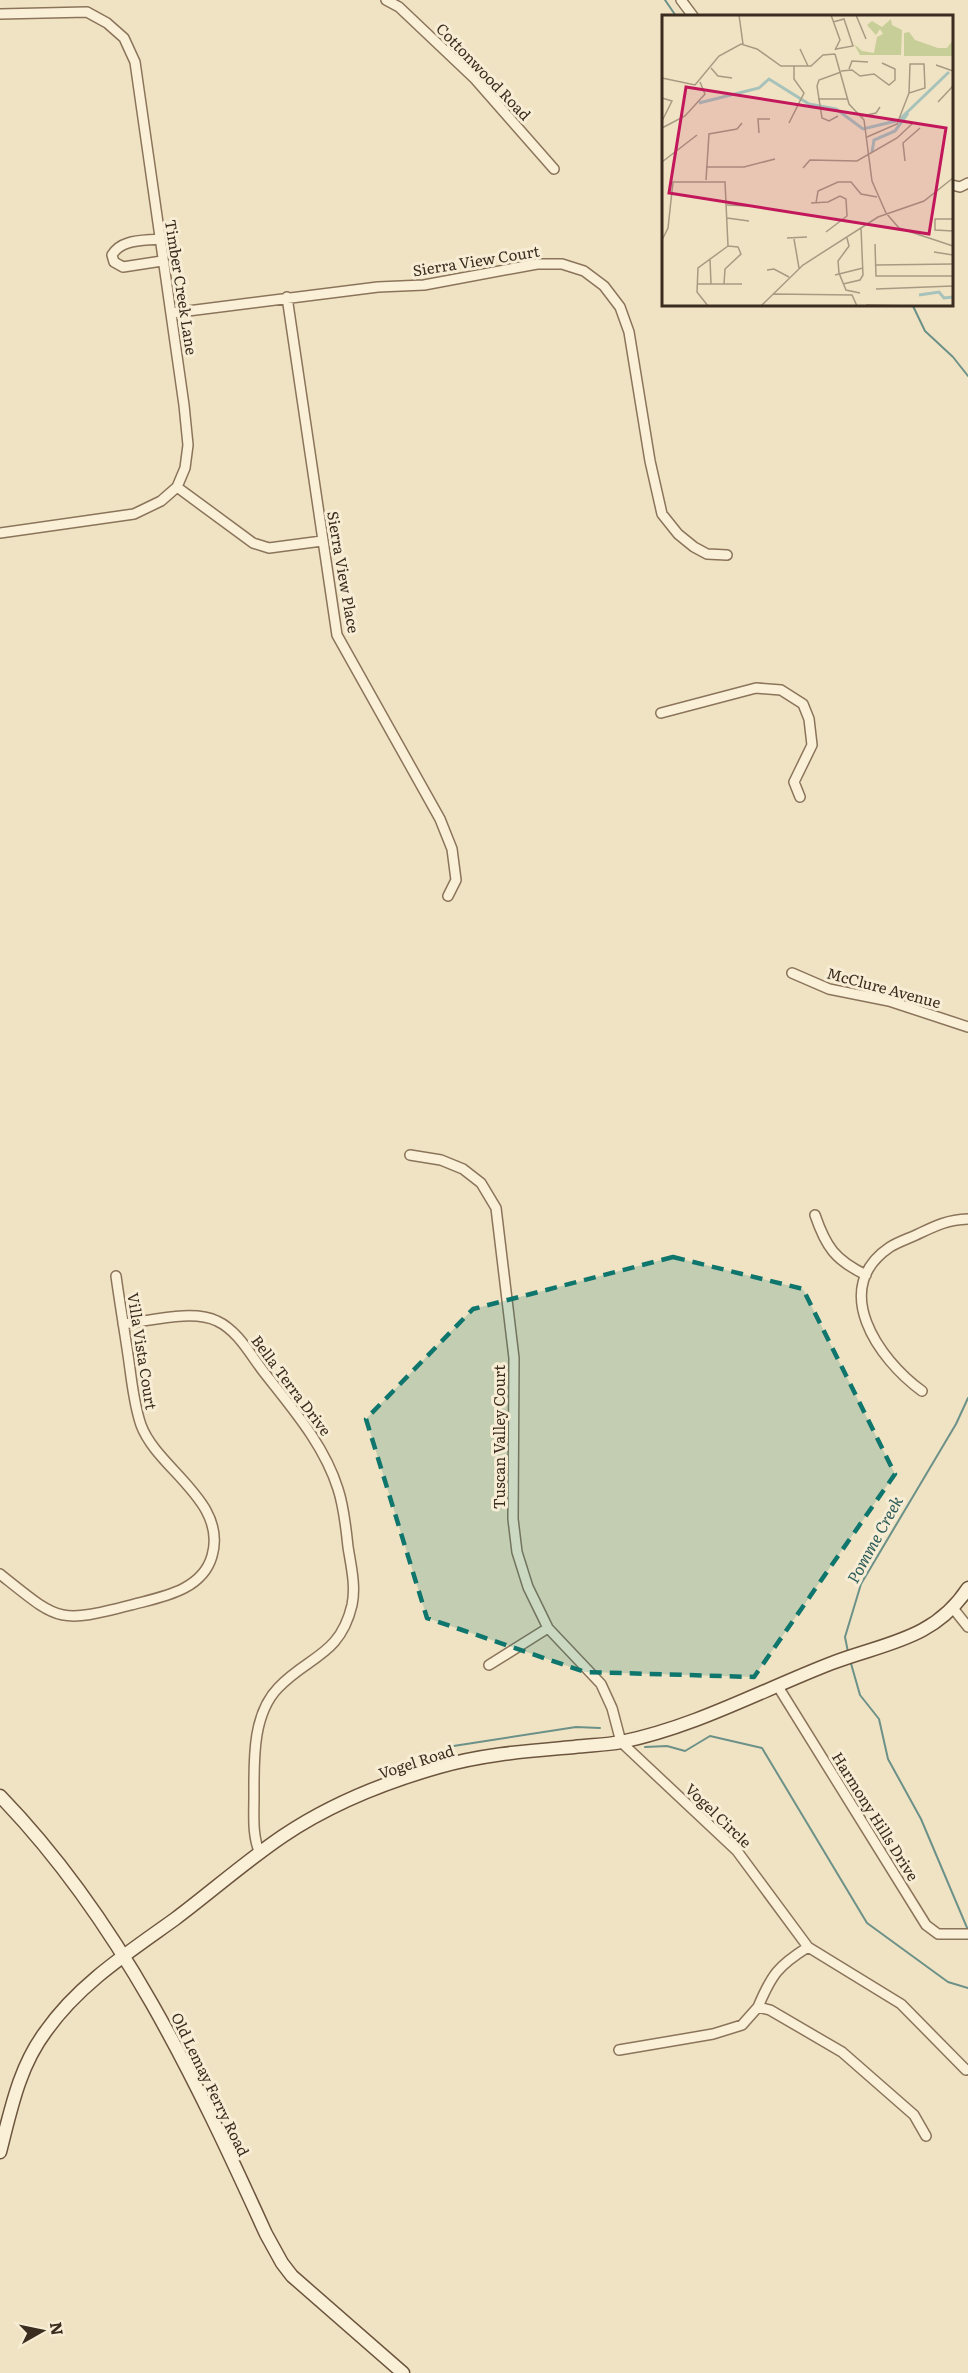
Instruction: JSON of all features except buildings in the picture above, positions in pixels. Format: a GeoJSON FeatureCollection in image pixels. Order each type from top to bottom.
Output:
{"type":"FeatureCollection","features":[{"type":"Feature","properties":{"kind":"main road","name":"Vogel Road"},"geometry":{"type":"LineString","coordinates":[[0,2152],[16,2089],[29,2057],[46,2030],[74,1998],[106,1968],[283,1836],[341,1804],[440,1766],[493,1755],[621,1742],[691,1722],[834,1662],[896,1643],[921,1632],[952,1607],[968,1588]]}},
{"type":"Feature","properties":{"kind":"main road","name":"Old Lemay Ferry Road"},"geometry":{"type":"LineString","coordinates":[[0,1796],[73,1883],[125,1955],[170,2033],[282,2263],[304,2288],[403,2373]]}},
{"type":"Feature","properties":{"kind":"street","name":"Cottonwood Road"},"geometry":{"type":"LineString","coordinates":[[386,0],[399,7],[476,80],[554,169]]}},
{"type":"Feature","properties":{"kind":"street"},"geometry":{"type":"LineString","coordinates":[[681,0],[692,15]]}},
{"type":"Feature","properties":{"kind":"street","name":"Timber Creek Lane"},"geometry":{"type":"LineString","coordinates":[[0,14],[87,12],[107,22],[124,38],[135,62],[162,261],[172,313],[188,445],[185,468],[177,487]]}},
{"type":"Feature","properties":{"kind":"street"},"geometry":{"type":"LineString","coordinates":[[953,185],[960,187],[968,183]]}},
{"type":"Feature","properties":{"kind":"street"},"geometry":{"type":"LineString","coordinates":[[159,239],[116,247],[112,255],[114,262],[123,267],[162,261]]}},
{"type":"Feature","properties":{"kind":"street","name":"Sierra View Court"},"geometry":{"type":"LineString","coordinates":[[172,313],[378,286],[424,285],[537,264],[562,264],[585,270],[604,286],[620,307],[629,333],[650,461],[662,514],[678,534],[694,547],[707,554],[727,555]]}},
{"type":"Feature","properties":{"kind":"street","name":"Sierra View Place"},"geometry":{"type":"LineString","coordinates":[[287,297],[337,635],[440,819],[452,849],[456,880],[448,896]]}},
{"type":"Feature","properties":{"kind":"street"},"geometry":{"type":"LineString","coordinates":[[0,533],[134,514],[160,501],[177,487],[253,543],[269,548],[322,541]]}},
{"type":"Feature","properties":{"kind":"street"},"geometry":{"type":"LineString","coordinates":[[662,713],[756,688],[781,690],[803,704],[809,719],[812,745],[794,782],[800,797]]}},
{"type":"Feature","properties":{"kind":"street","name":"McClure Avenue"},"geometry":{"type":"LineString","coordinates":[[792,973],[829,989],[889,1001],[968,1027]]}},
{"type":"Feature","properties":{"kind":"street","name":"Tuscan Valley Court"},"geometry":{"type":"LineString","coordinates":[[410,1155],[441,1160],[463,1169],[481,1184],[495,1208],[513,1358],[513,1519],[517,1552],[528,1587],[548,1628],[601,1684],[612,1708],[621,1742]]}},
{"type":"Feature","properties":{"kind":"street"},"geometry":{"type":"LineString","coordinates":[[815,1215],[827,1244],[835,1254],[847,1266],[866,1275]]}},
{"type":"Feature","properties":{"kind":"street"},"geometry":{"type":"LineString","coordinates":[[922,1390],[901,1376],[866,1324],[862,1309],[862,1290],[866,1275],[878,1257],[891,1246],[949,1220],[968,1219]]}},
{"type":"Feature","properties":{"kind":"street","name":"Villa Vista Court"},"geometry":{"type":"LineString","coordinates":[[0,1574],[40,1606],[60,1616],[72,1617],[94,1614],[174,1593],[193,1583],[207,1568],[211,1559],[214,1538],[209,1515],[153,1447],[141,1425],[134,1397],[116,1276]]}},
{"type":"Feature","properties":{"kind":"street","name":"Bella Terra Drive"},"geometry":{"type":"LineString","coordinates":[[123,1324],[198,1316],[218,1321],[226,1326],[242,1343],[316,1441],[338,1489],[353,1577],[352,1604],[344,1627],[336,1640],[317,1659],[285,1681],[276,1690],[264,1711],[254,1754],[254,1828],[260,1854]]}},
{"type":"Feature","properties":{"kind":"street"},"geometry":{"type":"LineString","coordinates":[[952,1607],[968,1627]]}},
{"type":"Feature","properties":{"kind":"street"},"geometry":{"type":"LineString","coordinates":[[489,1665],[548,1628]]}},
{"type":"Feature","properties":{"kind":"street","name":"Harmony Hills Drive"},"geometry":{"type":"LineString","coordinates":[[777,1685],[926,1925],[938,1934],[963,1934]]}},
{"type":"Feature","properties":{"kind":"street","name":"Vogel Circle"},"geometry":{"type":"LineString","coordinates":[[621,1742],[737,1851],[808,1947],[901,2004],[966,2070]]}},
{"type":"Feature","properties":{"kind":"street"},"geometry":{"type":"LineString","coordinates":[[618,2050],[713,2034],[742,2025],[758,2007],[770,1978],[789,1959],[808,1947]]}},
{"type":"Feature","properties":{"kind":"street"},"geometry":{"type":"LineString","coordinates":[[758,2007],[770,2010],[842,2052],[914,2115],[926,2136]]}},
{"type":"Feature","properties":{"kind":"highlighted area"},"geometry":{"type":"Polygon","coordinates":[[[673,1257],[803,1289],[895,1474],[754,1677],[585,1672],[427,1618],[366,1419],[473,1309],[673,1257]]]}},
{"type":"Feature","properties":{"kind":"waterway","name":"Pomme Creek"},"geometry":{"type":"LineString","coordinates":[[665,0],[675,15]]}},
{"type":"Feature","properties":{"kind":"waterway","name":"Pomme Creek"},"geometry":{"type":"LineString","coordinates":[[913,306],[925,331],[953,357],[968,376]]}},
{"type":"Feature","properties":{"kind":"waterway","name":"Pomme Creek"},"geometry":{"type":"LineString","coordinates":[[848,1652],[845,1637],[861,1584],[956,1424],[968,1398]]}},
{"type":"Feature","properties":{"kind":"waterway","name":"Pomme Creek"},"geometry":{"type":"LineString","coordinates":[[850,1660],[860,1695],[879,1719],[888,1759],[921,1819],[968,1930]]}},
{"type":"Feature","properties":{"kind":"waterway"},"geometry":{"type":"LineString","coordinates":[[447,1747],[576,1727],[600,1728]]}},
{"type":"Feature","properties":{"kind":"waterway"},"geometry":{"type":"LineString","coordinates":[[645,1747],[667,1746],[685,1751],[710,1736],[762,1748],[867,1923],[948,1982],[968,1988]]}}]}
